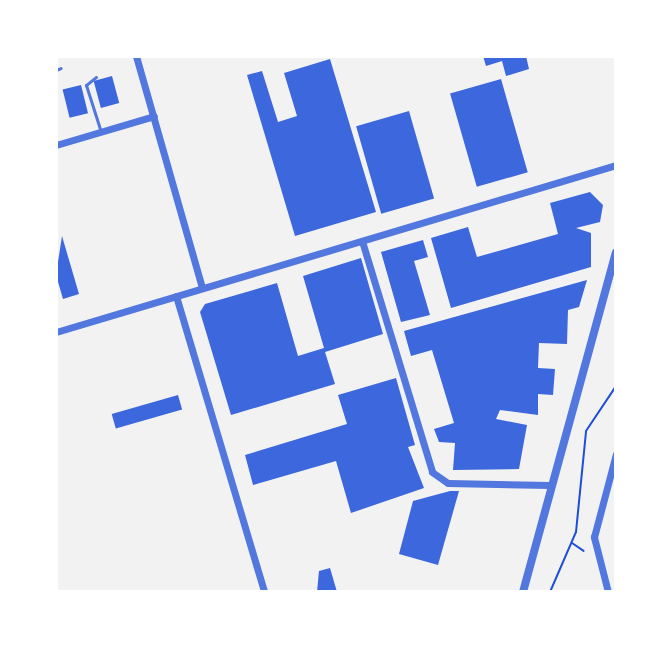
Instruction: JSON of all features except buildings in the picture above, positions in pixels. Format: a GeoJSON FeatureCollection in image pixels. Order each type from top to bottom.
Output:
{"type":"FeatureCollection","features":[{"type":"Feature","properties":{"kind":"street"},"geometry":{"type":"LineString","coordinates":[[136,56],[202,288]]}},
{"type":"Feature","properties":{"kind":"street"},"geometry":{"type":"LineString","coordinates":[[56,145],[154,116]]}},
{"type":"Feature","properties":{"kind":"street"},"geometry":{"type":"LineString","coordinates":[[56,332],[616,165]]}},
{"type":"Feature","properties":{"kind":"street"},"geometry":{"type":"LineString","coordinates":[[362,241],[432,472],[448,483],[549,485]]}},
{"type":"Feature","properties":{"kind":"street"},"geometry":{"type":"LineString","coordinates":[[523,592],[549,485],[616,252]]}},
{"type":"Feature","properties":{"kind":"street"},"geometry":{"type":"LineString","coordinates":[[176,296],[264,592]]}},
{"type":"Feature","properties":{"kind":"street"},"geometry":{"type":"LineString","coordinates":[[608,592],[594,537],[616,454]]}},
{"type":"Feature","properties":{"kind":"lane"},"geometry":{"type":"LineString","coordinates":[[96,77],[86,85],[101,132]]}},
{"type":"Feature","properties":{"kind":"path"},"geometry":{"type":"LineString","coordinates":[[550,592],[572,543],[586,431],[616,386]]}},
{"type":"Feature","properties":{"kind":"path"},"geometry":{"type":"LineString","coordinates":[[572,543],[584,551]]}}]}
